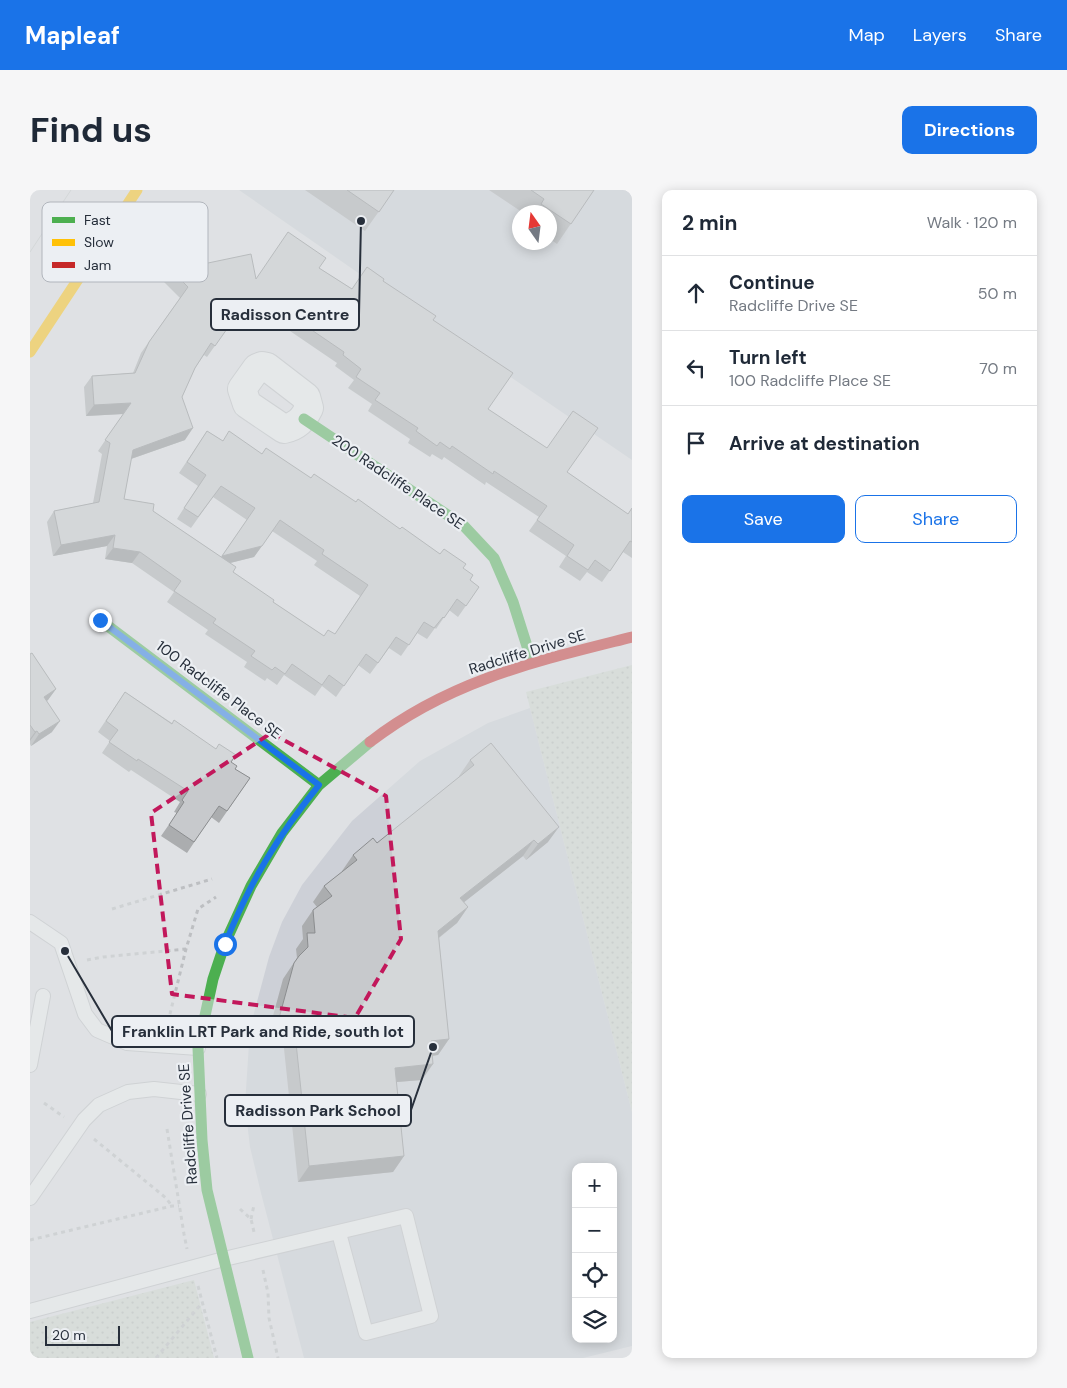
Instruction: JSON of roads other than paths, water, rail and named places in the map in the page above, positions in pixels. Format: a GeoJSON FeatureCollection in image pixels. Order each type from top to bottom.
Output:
{"type":"FeatureCollection","features":[{"type":"Feature","properties":{"kind":"street"},"geometry":{"type":"LineString","coordinates":[[129,202],[137,190]]}},
{"type":"Feature","properties":{"kind":"street"},"geometry":{"type":"LineString","coordinates":[[30,352],[76,282]]}},
{"type":"Feature","properties":{"kind":"street","name":"200 Radcliffe Place SE"},"geometry":{"type":"LineString","coordinates":[[304,419],[464,526],[494,558],[513,602],[532,662]]}},
{"type":"Feature","properties":{"kind":"street","name":"100 Radcliffe Place SE"},"geometry":{"type":"LineString","coordinates":[[100,620],[319,785]]}},
{"type":"Feature","properties":{"kind":"street","name":"Radcliffe Drive SE"},"geometry":{"type":"LineString","coordinates":[[248,1358],[207,1190],[199,1094],[198,1048],[213,979],[237,914],[251,886],[282,833],[319,785],[378,735],[411,714],[450,693],[490,676],[532,662],[632,637]]}},
{"type":"Feature","properties":{"kind":"lane"},"geometry":{"type":"LineString","coordinates":[[30,922],[61,943],[85,1014],[97,1030],[127,1043],[198,1048]]}},
{"type":"Feature","properties":{"kind":"lane"},"geometry":{"type":"LineString","coordinates":[[30,1065],[43,996]]}},
{"type":"Feature","properties":{"kind":"lane"},"geometry":{"type":"LineString","coordinates":[[30,1198],[84,1120],[99,1105],[128,1092],[154,1089],[199,1094]]}},
{"type":"Feature","properties":{"kind":"lane"},"geometry":{"type":"LineString","coordinates":[[30,1312],[224,1260],[406,1216],[431,1316],[366,1334],[339,1233]]}},
{"type":"Feature","properties":{"kind":"tram line"},"geometry":{"type":"LineString","coordinates":[[63,202],[71,190]]}},
{"type":"Feature","properties":{"kind":"tram line"},"geometry":{"type":"LineString","coordinates":[[30,252],[42,234]]}},
{"type":"Feature","properties":{"kind":"place","name":"Radisson Centre"},"geometry":{"type":"Point","coordinates":[361,221]}},
{"type":"Feature","properties":{"kind":"place","name":"Franklin LRT Park and Ride, south lot"},"geometry":{"type":"Point","coordinates":[65,951]}},
{"type":"Feature","properties":{"kind":"place","name":"Radisson Park School"},"geometry":{"type":"Point","coordinates":[433,1047]}}]}
